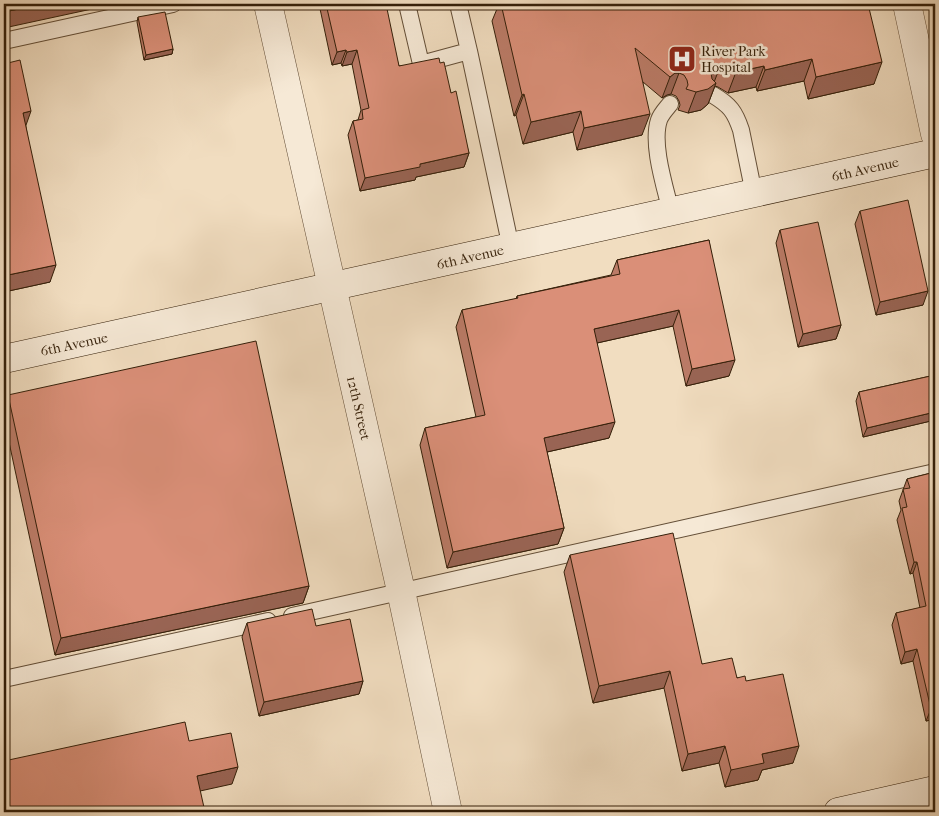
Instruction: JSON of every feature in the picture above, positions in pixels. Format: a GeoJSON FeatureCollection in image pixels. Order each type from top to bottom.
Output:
{"type":"FeatureCollection","features":[{"type":"Feature","properties":{"kind":"street","name":"12th Street"},"geometry":{"type":"LineString","coordinates":[[268,4],[401,591],[448,812]]}},
{"type":"Feature","properties":{"kind":"street"},"geometry":{"type":"LineString","coordinates":[[906,4],[935,134]]}},
{"type":"Feature","properties":{"kind":"street","name":"6th Avenue"},"geometry":{"type":"LineString","coordinates":[[4,359],[935,153]]}},
{"type":"Feature","properties":{"kind":"street"},"geometry":{"type":"LineString","coordinates":[[838,812],[935,790]]}},
{"type":"Feature","properties":{"kind":"lane"},"geometry":{"type":"LineString","coordinates":[[4,41],[173,4]]}},
{"type":"Feature","properties":{"kind":"lane"},"geometry":{"type":"LineString","coordinates":[[407,4],[421,64],[468,52]]}},
{"type":"Feature","properties":{"kind":"lane"},"geometry":{"type":"LineString","coordinates":[[458,4],[511,248]]}},
{"type":"Feature","properties":{"kind":"lane"},"geometry":{"type":"LineString","coordinates":[[714,96],[728,105],[737,120],[741,130],[754,194]]}},
{"type":"Feature","properties":{"kind":"lane"},"geometry":{"type":"LineString","coordinates":[[670,104],[660,118],[657,138],[662,174],[671,212]]}},
{"type":"Feature","properties":{"kind":"lane"},"geometry":{"type":"LineString","coordinates":[[4,679],[935,472]]}},
{"type":"Feature","properties":{"kind":"building"},"geometry":{"type":"Polygon","coordinates":[[[4,4],[43,4],[4,12],[4,4]]]}},
{"type":"Feature","properties":{"kind":"building"},"geometry":{"type":"Polygon","coordinates":[[[326,4],[386,4],[399,66],[439,58],[440,63],[444,62],[451,93],[456,91],[469,153],[420,164],[420,167],[365,178],[353,121],[363,119],[362,110],[369,108],[357,50],[337,52],[326,4]]]}},
{"type":"Feature","properties":{"kind":"building"},"geometry":{"type":"Polygon","coordinates":[[[501,4],[868,4],[882,62],[816,77],[812,59],[765,70],[764,66],[736,72],[721,64],[713,68],[711,73],[712,79],[716,83],[708,89],[696,92],[686,89],[688,85],[684,75],[675,73],[670,77],[635,48],[650,114],[584,128],[581,111],[531,122],[524,94],[522,95],[501,4]]]}},
{"type":"Feature","properties":{"kind":"building"},"geometry":{"type":"Polygon","coordinates":[[[165,12],[173,49],[146,55],[138,17],[165,12]]]}},
{"type":"Feature","properties":{"kind":"building"},"geometry":{"type":"Polygon","coordinates":[[[20,60],[31,111],[23,113],[56,265],[8,275],[4,255],[4,64],[20,60]]]}},
{"type":"Feature","properties":{"kind":"building"},"geometry":{"type":"Polygon","coordinates":[[[908,200],[928,291],[880,302],[860,211],[908,200]]]}},
{"type":"Feature","properties":{"kind":"building"},"geometry":{"type":"Polygon","coordinates":[[[818,222],[841,325],[803,334],[780,230],[818,222]]]}},
{"type":"Feature","properties":{"kind":"building"},"geometry":{"type":"Polygon","coordinates":[[[709,240],[735,360],[692,369],[679,310],[594,329],[615,422],[544,438],[564,528],[453,552],[425,428],[485,415],[462,310],[620,274],[617,260],[709,240]]]}},
{"type":"Feature","properties":{"kind":"building"},"geometry":{"type":"Polygon","coordinates":[[[256,341],[309,586],[61,638],[8,395],[256,341]]]}},
{"type":"Feature","properties":{"kind":"building"},"geometry":{"type":"Polygon","coordinates":[[[935,375],[935,412],[867,428],[859,392],[935,375]]]}},
{"type":"Feature","properties":{"kind":"building"},"geometry":{"type":"Polygon","coordinates":[[[935,472],[935,708],[931,709],[917,649],[905,652],[896,613],[926,606],[917,562],[914,562],[902,508],[907,507],[903,489],[910,488],[907,479],[935,472]]]}},
{"type":"Feature","properties":{"kind":"building"},"geometry":{"type":"Polygon","coordinates":[[[673,533],[702,664],[732,658],[737,678],[745,676],[746,681],[783,674],[799,746],[762,754],[764,763],[731,770],[725,746],[688,754],[670,671],[599,686],[570,555],[673,533]]]}},
{"type":"Feature","properties":{"kind":"building"},"geometry":{"type":"Polygon","coordinates":[[[312,609],[316,626],[350,619],[363,681],[264,702],[247,623],[312,609]]]}},
{"type":"Feature","properties":{"kind":"building"},"geometry":{"type":"Polygon","coordinates":[[[185,722],[189,741],[231,733],[238,767],[197,776],[205,812],[4,812],[4,761],[185,722]]]}},
{"type":"Feature","properties":{"kind":"place","name":"River Park Hospital"},"geometry":{"type":"Point","coordinates":[682,59]}}]}
